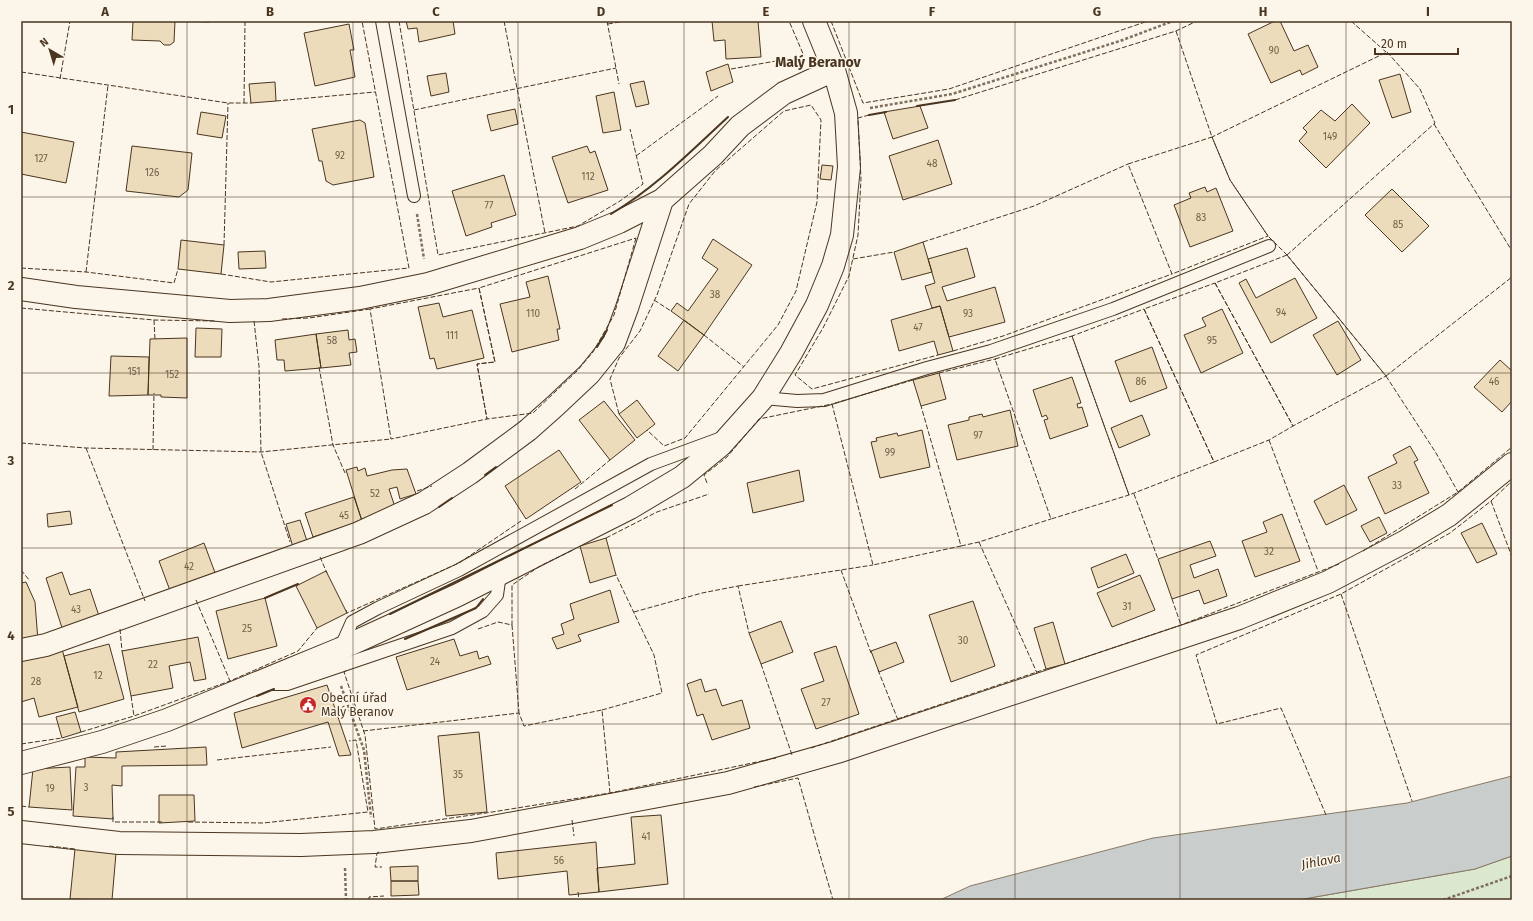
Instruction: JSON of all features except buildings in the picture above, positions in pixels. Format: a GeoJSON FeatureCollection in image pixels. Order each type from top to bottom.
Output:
{"type":"FeatureCollection","features":[{"type":"Feature","properties":{"kind":"street"},"geometry":{"type":"LineString","coordinates":[[21,763],[102,742],[160,722],[251,685],[338,659],[630,508],[682,478],[721,445],[763,398],[817,305],[833,266],[842,235],[849,167],[846,113],[834,70],[814,21]]}},
{"type":"Feature","properties":{"kind":"street"},"geometry":{"type":"LineString","coordinates":[[21,288],[76,297],[230,311],[269,310],[360,298],[428,284],[580,238],[619,222],[662,200],[713,155],[740,126],[784,94],[834,70]]}},
{"type":"Feature","properties":{"kind":"street"},"geometry":{"type":"LineString","coordinates":[[21,650],[68,637],[360,534],[424,503],[470,473],[528,430],[555,406],[589,374],[614,343],[662,200]]}},
{"type":"Feature","properties":{"kind":"street"},"geometry":{"type":"LineString","coordinates":[[21,832],[119,843],[344,844],[374,842],[471,831],[728,783],[837,752],[1239,618],[1328,582],[1406,541],[1449,515],[1512,464]]}},
{"type":"Feature","properties":{"kind":"lane"},"geometry":{"type":"LineString","coordinates":[[382,21],[414,196]]}},
{"type":"Feature","properties":{"kind":"lane"},"geometry":{"type":"LineString","coordinates":[[763,398],[824,400],[927,368],[991,351],[1113,309],[1269,246]]}},
{"type":"Feature","properties":{"kind":"lane"},"geometry":{"type":"LineString","coordinates":[[338,659],[352,622],[378,608],[459,570],[651,464],[729,435]]}},
{"type":"Feature","properties":{"kind":"path"},"geometry":{"type":"LineString","coordinates":[[846,113],[952,94],[1120,41],[1173,21]]}},
{"type":"Feature","properties":{"kind":"path"},"geometry":{"type":"LineString","coordinates":[[414,196],[428,284]]}},
{"type":"Feature","properties":{"kind":"path"},"geometry":{"type":"LineString","coordinates":[[338,659],[364,750],[374,842]]}},
{"type":"Feature","properties":{"kind":"path"},"geometry":{"type":"LineString","coordinates":[[344,844],[346,900]]}},
{"type":"Feature","properties":{"kind":"path"},"geometry":{"type":"LineString","coordinates":[[1443,900],[1512,876]]}},
{"type":"Feature","properties":{"kind":"green space"},"geometry":{"type":"Polygon","coordinates":[[[1512,856],[1512,900],[1298,900],[1475,869],[1512,856]]]}},
{"type":"Feature","properties":{"kind":"water","name":"Jihlava"},"geometry":{"type":"Polygon","coordinates":[[[1512,776],[1512,856],[1475,869],[1298,900],[940,900],[970,886],[1153,838],[1407,803],[1512,776]]]}},
{"type":"Feature","properties":{"kind":"fence"},"geometry":{"type":"LineString","coordinates":[[60,79],[70,21]]}},
{"type":"Feature","properties":{"kind":"fence"},"geometry":{"type":"LineString","coordinates":[[244,103],[245,21],[248,21]]}},
{"type":"Feature","properties":{"kind":"fence"},"geometry":{"type":"LineString","coordinates":[[221,274],[271,282],[409,268],[362,21]]}},
{"type":"Feature","properties":{"kind":"fence"},"geometry":{"type":"LineString","coordinates":[[399,21],[438,255],[578,226],[620,201],[643,184],[630,129]]}},
{"type":"Feature","properties":{"kind":"fence"},"geometry":{"type":"LineString","coordinates":[[504,21],[545,233]]}},
{"type":"Feature","properties":{"kind":"fence"},"geometry":{"type":"LineString","coordinates":[[607,21],[619,84]]}},
{"type":"Feature","properties":{"kind":"fence"},"geometry":{"type":"LineString","coordinates":[[608,24],[625,21]]}},
{"type":"Feature","properties":{"kind":"fence"},"geometry":{"type":"LineString","coordinates":[[731,69],[804,56],[789,21]]}},
{"type":"Feature","properties":{"kind":"fence"},"geometry":{"type":"LineString","coordinates":[[831,21],[863,103],[949,89],[1148,21]]}},
{"type":"Feature","properties":{"kind":"fence"},"geometry":{"type":"LineString","coordinates":[[955,100],[1176,31],[1197,21]]}},
{"type":"Feature","properties":{"kind":"fence"},"geometry":{"type":"LineString","coordinates":[[1351,21],[1386,52]]}},
{"type":"Feature","properties":{"kind":"fence"},"geometry":{"type":"LineString","coordinates":[[1176,31],[1212,137]]}},
{"type":"Feature","properties":{"kind":"fence"},"geometry":{"type":"LineString","coordinates":[[1287,255],[1435,123],[1420,89],[1387,52],[1212,137],[1230,180],[1268,236],[1287,255],[1386,376],[1512,277]]}},
{"type":"Feature","properties":{"kind":"fence"},"geometry":{"type":"LineString","coordinates":[[414,110],[616,68]]}},
{"type":"Feature","properties":{"kind":"fence"},"geometry":{"type":"LineString","coordinates":[[21,72],[228,103],[251,103]]}},
{"type":"Feature","properties":{"kind":"fence"},"geometry":{"type":"LineString","coordinates":[[86,272],[108,85]]}},
{"type":"Feature","properties":{"kind":"fence"},"geometry":{"type":"LineString","coordinates":[[276,101],[375,92]]}},
{"type":"Feature","properties":{"kind":"fence"},"geometry":{"type":"LineString","coordinates":[[636,156],[718,96]]}},
{"type":"Feature","properties":{"kind":"fence"},"geometry":{"type":"LineString","coordinates":[[224,245],[228,103]]}},
{"type":"Feature","properties":{"kind":"fence"},"geometry":{"type":"LineString","coordinates":[[619,414],[610,379],[619,358],[640,331],[657,295],[689,204],[715,171],[784,111],[811,105],[821,120],[817,202],[796,291],[778,325],[685,438],[664,446],[647,430]]}},
{"type":"Feature","properties":{"kind":"fence"},"geometry":{"type":"LineString","coordinates":[[869,115],[858,118],[861,179],[858,235],[849,276],[823,328],[795,375],[812,389],[938,355]]}},
{"type":"Feature","properties":{"kind":"fence"},"geometry":{"type":"LineString","coordinates":[[1434,124],[1512,251]]}},
{"type":"Feature","properties":{"kind":"fence"},"geometry":{"type":"LineString","coordinates":[[1212,137],[1230,180],[1268,236],[1172,274],[1128,164],[1212,137]]}},
{"type":"Feature","properties":{"kind":"fence"},"geometry":{"type":"LineString","coordinates":[[923,242],[1034,206],[1128,164]]}},
{"type":"Feature","properties":{"kind":"fence"},"geometry":{"type":"LineString","coordinates":[[636,238],[614,315],[593,352],[577,371],[533,413],[487,419],[477,364],[495,362],[479,288],[636,238]]}},
{"type":"Feature","properties":{"kind":"fence"},"geometry":{"type":"LineString","coordinates":[[853,259],[894,252]]}},
{"type":"Feature","properties":{"kind":"fence"},"geometry":{"type":"LineString","coordinates":[[1287,255],[1386,376],[1293,426],[1215,283],[1287,255]]}},
{"type":"Feature","properties":{"kind":"fence"},"geometry":{"type":"LineString","coordinates":[[21,268],[86,272],[174,283],[178,269]]}},
{"type":"Feature","properties":{"kind":"fence"},"geometry":{"type":"LineString","coordinates":[[953,351],[1003,336],[1172,274]]}},
{"type":"Feature","properties":{"kind":"fence"},"geometry":{"type":"LineString","coordinates":[[1215,283],[1293,426],[1269,440],[1214,462],[1144,309],[1215,283]]}},
{"type":"Feature","properties":{"kind":"fence"},"geometry":{"type":"LineString","coordinates":[[479,288],[495,362],[477,364],[487,419],[391,439],[370,309],[479,288]]}},
{"type":"Feature","properties":{"kind":"fence"},"geometry":{"type":"LineString","coordinates":[[654,300],[671,311]]}},
{"type":"Feature","properties":{"kind":"fence"},"geometry":{"type":"LineString","coordinates":[[21,308],[154,320],[216,321]]}},
{"type":"Feature","properties":{"kind":"fence"},"geometry":{"type":"LineString","coordinates":[[282,319],[309,318],[370,309]]}},
{"type":"Feature","properties":{"kind":"fence"},"geometry":{"type":"LineString","coordinates":[[1144,309],[1214,462],[1129,495],[1072,336],[1144,309]]}},
{"type":"Feature","properties":{"kind":"fence"},"geometry":{"type":"LineString","coordinates":[[154,320],[155,340]]}},
{"type":"Feature","properties":{"kind":"fence"},"geometry":{"type":"LineString","coordinates":[[254,321],[259,366],[261,452],[290,542]]}},
{"type":"Feature","properties":{"kind":"fence"},"geometry":{"type":"LineString","coordinates":[[704,335],[744,367]]}},
{"type":"Feature","properties":{"kind":"fence"},"geometry":{"type":"LineString","coordinates":[[1072,336],[1129,495],[1051,519],[995,359],[1072,336]]}},
{"type":"Feature","properties":{"kind":"fence"},"geometry":{"type":"LineString","coordinates":[[939,373],[996,360]]}},
{"type":"Feature","properties":{"kind":"fence"},"geometry":{"type":"LineString","coordinates":[[319,367],[333,445],[345,473]]}},
{"type":"Feature","properties":{"kind":"fence"},"geometry":{"type":"LineString","coordinates":[[1386,376],[1436,453],[1458,492]]}},
{"type":"Feature","properties":{"kind":"fence"},"geometry":{"type":"LineString","coordinates":[[913,380],[832,404],[873,565],[961,546],[921,406]]}},
{"type":"Feature","properties":{"kind":"fence"},"geometry":{"type":"LineString","coordinates":[[153,450],[154,393]]}},
{"type":"Feature","properties":{"kind":"fence"},"geometry":{"type":"LineString","coordinates":[[707,483],[704,475],[727,457],[759,419],[832,404]]}},
{"type":"Feature","properties":{"kind":"fence"},"geometry":{"type":"LineString","coordinates":[[21,443],[86,448],[261,452],[391,439]]}},
{"type":"Feature","properties":{"kind":"fence"},"geometry":{"type":"LineString","coordinates":[[1269,440],[1318,571]]}},
{"type":"Feature","properties":{"kind":"fence"},"geometry":{"type":"LineString","coordinates":[[1363,551],[1458,492],[1512,447]]}},
{"type":"Feature","properties":{"kind":"fence"},"geometry":{"type":"LineString","coordinates":[[86,448],[145,601]]}},
{"type":"Feature","properties":{"kind":"fence"},"geometry":{"type":"LineString","coordinates":[[575,489],[610,460]]}},
{"type":"Feature","properties":{"kind":"fence"},"geometry":{"type":"LineString","coordinates":[[1326,815],[1281,708],[1217,724],[1196,655],[1341,594],[1450,533],[1491,501],[1512,481]]}},
{"type":"Feature","properties":{"kind":"fence"},"geometry":{"type":"LineString","coordinates":[[417,491],[432,486]]}},
{"type":"Feature","properties":{"kind":"fence"},"geometry":{"type":"LineString","coordinates":[[606,538],[657,512],[709,494]]}},
{"type":"Feature","properties":{"kind":"fence"},"geometry":{"type":"LineString","coordinates":[[1134,494],[1158,559]]}},
{"type":"Feature","properties":{"kind":"fence"},"geometry":{"type":"LineString","coordinates":[[1491,501],[1512,557]]}},
{"type":"Feature","properties":{"kind":"fence"},"geometry":{"type":"LineString","coordinates":[[961,546],[979,542],[1051,519]]}},
{"type":"Feature","properties":{"kind":"fence"},"geometry":{"type":"LineString","coordinates":[[346,610],[347,613],[459,563],[521,521]]}},
{"type":"Feature","properties":{"kind":"fence"},"geometry":{"type":"LineString","coordinates":[[979,542],[1037,673]]}},
{"type":"Feature","properties":{"kind":"fence"},"geometry":{"type":"LineString","coordinates":[[478,629],[498,622],[512,625],[512,585],[540,566],[573,550]]}},
{"type":"Feature","properties":{"kind":"fence"},"geometry":{"type":"LineString","coordinates":[[320,557],[327,573]]}},
{"type":"Feature","properties":{"kind":"fence"},"geometry":{"type":"LineString","coordinates":[[1065,664],[1181,625],[1339,564]]}},
{"type":"Feature","properties":{"kind":"fence"},"geometry":{"type":"LineString","coordinates":[[738,586],[873,565]]}},
{"type":"Feature","properties":{"kind":"fence"},"geometry":{"type":"LineString","coordinates":[[21,570],[30,581]]}},
{"type":"Feature","properties":{"kind":"fence"},"geometry":{"type":"LineString","coordinates":[[841,570],[871,653]]}},
{"type":"Feature","properties":{"kind":"fence"},"geometry":{"type":"LineString","coordinates":[[602,710],[662,693],[654,655],[616,575]]}},
{"type":"Feature","properties":{"kind":"fence"},"geometry":{"type":"LineString","coordinates":[[634,612],[702,593],[738,586],[749,633]]}},
{"type":"Feature","properties":{"kind":"fence"},"geometry":{"type":"LineString","coordinates":[[1341,594],[1412,801]]}},
{"type":"Feature","properties":{"kind":"fence"},"geometry":{"type":"LineString","coordinates":[[1172,599],[1181,625]]}},
{"type":"Feature","properties":{"kind":"fence"},"geometry":{"type":"LineString","coordinates":[[196,600],[230,681],[298,651],[317,628]]}},
{"type":"Feature","properties":{"kind":"fence"},"geometry":{"type":"LineString","coordinates":[[512,625],[519,713]]}},
{"type":"Feature","properties":{"kind":"fence"},"geometry":{"type":"LineString","coordinates":[[120,629],[122,651]]}},
{"type":"Feature","properties":{"kind":"fence"},"geometry":{"type":"LineString","coordinates":[[761,664],[792,755]]}},
{"type":"Feature","properties":{"kind":"fence"},"geometry":{"type":"LineString","coordinates":[[811,748],[1046,669]]}},
{"type":"Feature","properties":{"kind":"fence"},"geometry":{"type":"LineString","coordinates":[[878,670],[898,720]]}},
{"type":"Feature","properties":{"kind":"fence"},"geometry":{"type":"LineString","coordinates":[[346,671],[344,672],[365,735],[375,829],[610,793],[776,758]]}},
{"type":"Feature","properties":{"kind":"fence"},"geometry":{"type":"LineString","coordinates":[[81,732],[134,716],[230,681]]}},
{"type":"Feature","properties":{"kind":"fence"},"geometry":{"type":"LineString","coordinates":[[131,696],[134,716]]}},
{"type":"Feature","properties":{"kind":"fence"},"geometry":{"type":"LineString","coordinates":[[363,731],[519,713],[524,726],[602,710],[610,793]]}},
{"type":"Feature","properties":{"kind":"fence"},"geometry":{"type":"LineString","coordinates":[[21,744],[62,738]]}},
{"type":"Feature","properties":{"kind":"fence"},"geometry":{"type":"LineString","coordinates":[[188,822],[263,823],[368,812],[356,740],[349,741]]}},
{"type":"Feature","properties":{"kind":"fence"},"geometry":{"type":"LineString","coordinates":[[154,747],[167,746]]}},
{"type":"Feature","properties":{"kind":"fence"},"geometry":{"type":"LineString","coordinates":[[217,760],[331,747]]}},
{"type":"Feature","properties":{"kind":"fence"},"geometry":{"type":"LineString","coordinates":[[754,787],[798,778],[833,900]]}},
{"type":"Feature","properties":{"kind":"fence"},"geometry":{"type":"LineString","coordinates":[[21,806],[29,807]]}},
{"type":"Feature","properties":{"kind":"fence"},"geometry":{"type":"LineString","coordinates":[[113,817],[113,822],[162,822]]}},
{"type":"Feature","properties":{"kind":"fence"},"geometry":{"type":"LineString","coordinates":[[572,820],[574,836]]}},
{"type":"Feature","properties":{"kind":"fence"},"geometry":{"type":"LineString","coordinates":[[49,846],[75,849]]}},
{"type":"Feature","properties":{"kind":"fence"},"geometry":{"type":"LineString","coordinates":[[379,852],[377,853],[375,867],[382,867]]}},
{"type":"Feature","properties":{"kind":"fence"},"geometry":{"type":"LineString","coordinates":[[578,892],[579,900]]}},
{"type":"Feature","properties":{"kind":"fence"},"geometry":{"type":"LineString","coordinates":[[369,900],[369,897],[384,896]]}},
{"type":"Feature","properties":{"kind":"wall"},"geometry":{"type":"LineString","coordinates":[[917,106],[955,100]]}},
{"type":"Feature","properties":{"kind":"wall"},"geometry":{"type":"LineString","coordinates":[[869,115],[886,112]]}},
{"type":"Feature","properties":{"kind":"wall"},"geometry":{"type":"LineString","coordinates":[[611,214],[627,204],[657,181],[728,117]]}},
{"type":"Feature","properties":{"kind":"wall"},"geometry":{"type":"LineString","coordinates":[[597,347],[607,330]]}},
{"type":"Feature","properties":{"kind":"wall"},"geometry":{"type":"LineString","coordinates":[[485,475],[496,467]]}},
{"type":"Feature","properties":{"kind":"wall"},"geometry":{"type":"LineString","coordinates":[[439,507],[452,498]]}},
{"type":"Feature","properties":{"kind":"wall"},"geometry":{"type":"LineString","coordinates":[[390,614],[612,505]]}},
{"type":"Feature","properties":{"kind":"wall"},"geometry":{"type":"LineString","coordinates":[[265,598],[298,584]]}},
{"type":"Feature","properties":{"kind":"wall"},"geometry":{"type":"LineString","coordinates":[[405,639],[476,608],[483,599]]}},
{"type":"Feature","properties":{"kind":"wall"},"geometry":{"type":"LineString","coordinates":[[257,696],[274,689]]}},
{"type":"Feature","properties":{"kind":"place","name":"Obecní úřad Malý Beranov"},"geometry":{"type":"Point","coordinates":[308,705]}},
{"type":"Feature","properties":{"kind":"district","name":"Malý Beranov"},"geometry":{"type":"Point","coordinates":[818,62]}}]}
